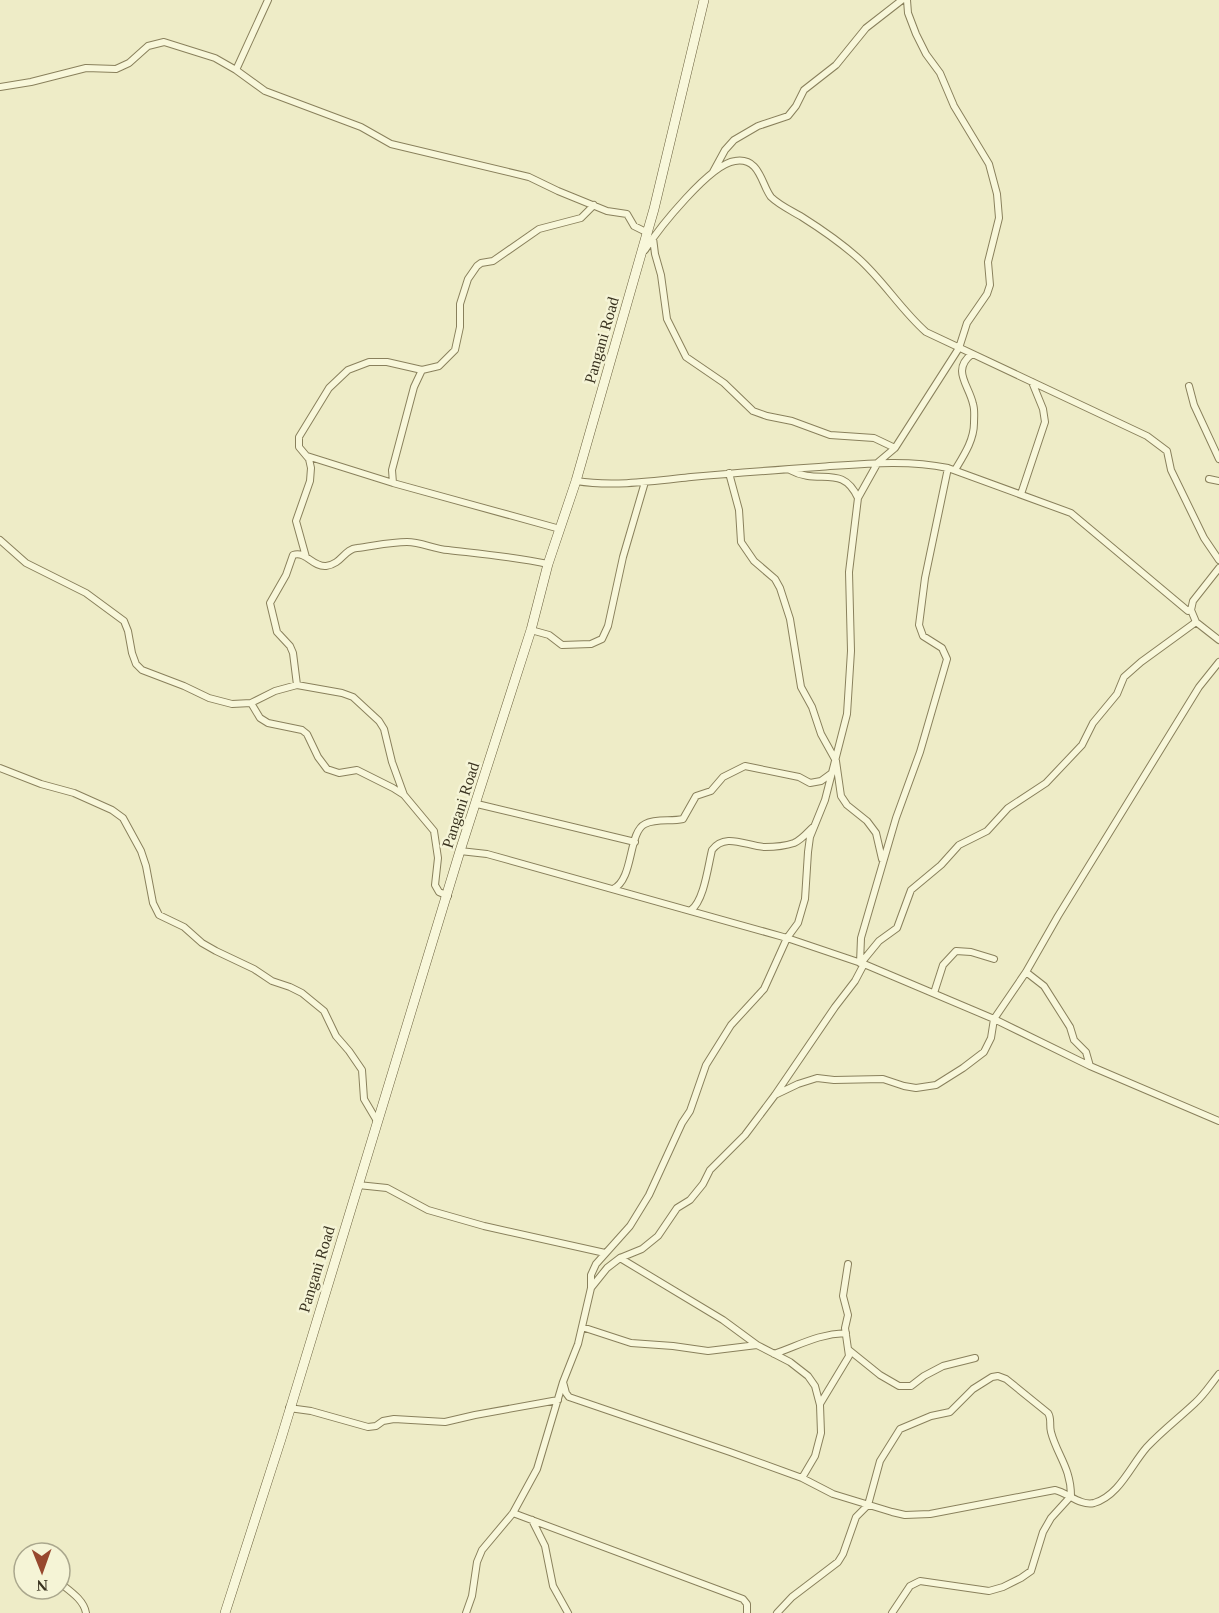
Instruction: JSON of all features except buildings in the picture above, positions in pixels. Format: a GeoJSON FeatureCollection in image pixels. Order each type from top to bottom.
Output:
{"type":"FeatureCollection","features":[{"type":"Feature","properties":{"kind":"main road","name":"Pangani Road"},"geometry":{"type":"LineString","coordinates":[[225,1613],[460,851],[477,804],[531,630],[548,564],[576,481],[640,258],[650,235],[654,209],[704,0]]}},
{"type":"Feature","properties":{"kind":"street"},"geometry":{"type":"LineString","coordinates":[[236,70],[268,0]]}},
{"type":"Feature","properties":{"kind":"street"},"geometry":{"type":"LineString","coordinates":[[712,174],[725,150],[734,140],[758,126],[788,116],[804,90],[836,65],[866,28],[902,0]]}},
{"type":"Feature","properties":{"kind":"street"},"geometry":{"type":"LineString","coordinates":[[466,1613],[472,1596],[477,1562],[482,1550],[513,1513],[537,1469],[563,1382],[578,1344],[591,1288],[591,1275],[596,1264],[630,1226],[649,1195],[682,1123],[690,1111],[706,1065],[731,1025],[764,989],[787,938],[798,923],[802,911],[813,827],[825,800],[848,704],[852,619],[849,572],[858,498],[877,464],[895,448],[959,348],[967,323],[987,294],[990,285],[988,262],[999,218],[999,203],[989,164],[954,106],[939,73],[916,34],[908,13],[907,0]]}},
{"type":"Feature","properties":{"kind":"street"},"geometry":{"type":"LineString","coordinates":[[0,87],[31,82],[86,68],[116,69],[129,63],[148,46],[164,42],[215,58],[265,91],[361,127],[392,144],[529,177],[607,211],[627,214],[634,226],[650,235],[667,319],[686,357],[724,383],[753,411],[792,421],[830,435],[867,436],[895,448]]}},
{"type":"Feature","properties":{"kind":"street"},"geometry":{"type":"LineString","coordinates":[[650,235],[692,192],[730,162],[741,160],[755,167],[771,197],[830,235],[857,257],[926,332],[1147,436],[1167,451],[1172,470],[1204,538],[1219,560]]}},
{"type":"Feature","properties":{"kind":"street"},"geometry":{"type":"LineString","coordinates":[[306,557],[302,535],[297,529],[296,521],[310,481],[310,462],[299,447],[299,437],[329,388],[343,374],[364,364],[378,361],[422,370],[439,366],[455,350],[460,327],[460,304],[468,279],[477,266],[480,263],[493,261],[539,229],[582,218],[594,205]]}},
{"type":"Feature","properties":{"kind":"street"},"geometry":{"type":"LineString","coordinates":[[955,470],[973,432],[973,404],[965,386],[962,366],[963,361],[972,354]]}},
{"type":"Feature","properties":{"kind":"street"},"geometry":{"type":"LineString","coordinates":[[393,483],[392,470],[414,387],[422,370]]}},
{"type":"Feature","properties":{"kind":"street"},"geometry":{"type":"LineString","coordinates":[[1021,494],[1045,423],[1043,409],[1032,382]]}},
{"type":"Feature","properties":{"kind":"street"},"geometry":{"type":"LineString","coordinates":[[1189,386],[1194,405],[1219,459]]}},
{"type":"Feature","properties":{"kind":"street"},"geometry":{"type":"LineString","coordinates":[[307,456],[393,483],[560,529]]}},
{"type":"Feature","properties":{"kind":"street"},"geometry":{"type":"LineString","coordinates":[[576,481],[645,482],[729,473],[877,464],[926,464],[948,468],[1071,513],[1143,575],[1188,611],[1191,610]]}},
{"type":"Feature","properties":{"kind":"street"},"geometry":{"type":"LineString","coordinates":[[862,963],[861,938],[896,818],[920,752],[947,659],[942,648],[923,636],[919,625],[925,578],[948,468]]}},
{"type":"Feature","properties":{"kind":"street"},"geometry":{"type":"LineString","coordinates":[[788,469],[801,476],[842,478],[849,483],[858,498]]}},
{"type":"Feature","properties":{"kind":"street"},"geometry":{"type":"LineString","coordinates":[[729,473],[739,510],[741,542],[754,561],[775,579],[780,588],[790,619],[801,687],[812,707],[821,734],[836,761],[843,801],[867,821],[876,833],[883,863]]}},
{"type":"Feature","properties":{"kind":"street"},"geometry":{"type":"LineString","coordinates":[[1209,479],[1219,481]]}},
{"type":"Feature","properties":{"kind":"street"},"geometry":{"type":"LineString","coordinates":[[531,630],[549,635],[562,645],[591,644],[602,639],[608,626],[623,557],[645,482]]}},
{"type":"Feature","properties":{"kind":"street"},"geometry":{"type":"LineString","coordinates":[[0,540],[26,563],[86,592],[124,621],[136,664],[142,670],[220,702],[251,703],[275,691],[297,685],[353,697],[379,721],[388,739],[392,762],[404,795]]}},
{"type":"Feature","properties":{"kind":"street"},"geometry":{"type":"LineString","coordinates":[[297,685],[293,653],[290,645],[277,632],[270,603],[286,575],[293,555],[306,557],[316,565],[329,566],[339,561],[351,549],[405,542],[445,550],[464,550],[522,558],[548,564]]}},
{"type":"Feature","properties":{"kind":"street"},"geometry":{"type":"LineString","coordinates":[[1219,568],[1193,601],[1191,610],[1196,622],[1219,640]]}},
{"type":"Feature","properties":{"kind":"street"},"geometry":{"type":"LineString","coordinates":[[591,1288],[607,1268],[620,1258],[642,1249],[657,1236],[666,1227],[677,1208],[690,1200],[703,1184],[710,1170],[745,1135],[855,981],[862,963],[879,941],[897,928],[911,890],[959,845],[987,831],[1008,808],[1046,783],[1082,744],[1093,723],[1117,694],[1124,677],[1196,622]]}},
{"type":"Feature","properties":{"kind":"street"},"geometry":{"type":"LineString","coordinates":[[775,1095],[817,1078],[883,1079],[916,1088],[936,1085],[984,1052],[991,1038],[994,1019],[1026,972],[1199,687],[1219,662]]}},
{"type":"Feature","properties":{"kind":"street"},"geometry":{"type":"LineString","coordinates":[[251,703],[260,718],[268,723],[302,730],[307,734],[318,757],[327,768],[339,773],[357,770],[404,795],[432,826],[438,858],[435,885],[439,892],[448,896]]}},
{"type":"Feature","properties":{"kind":"street"},"geometry":{"type":"LineString","coordinates":[[610,888],[615,889],[619,884],[631,859],[638,830],[642,825],[683,819],[696,796],[711,791],[723,777],[731,775],[740,767],[749,766],[799,777],[810,783],[821,781],[832,773]]}},
{"type":"Feature","properties":{"kind":"street"},"geometry":{"type":"LineString","coordinates":[[0,768],[41,784],[74,793],[112,810],[123,818],[141,851],[153,903],[159,915],[184,927],[202,943],[216,951],[254,969],[272,981],[290,987],[324,1011],[336,1036],[362,1070],[364,1099],[377,1121]]}},
{"type":"Feature","properties":{"kind":"street"},"geometry":{"type":"LineString","coordinates":[[477,804],[635,842]]}},
{"type":"Feature","properties":{"kind":"street"},"geometry":{"type":"LineString","coordinates":[[691,910],[699,898],[712,850],[716,845],[730,840],[764,847],[779,846],[800,839],[813,827]]}},
{"type":"Feature","properties":{"kind":"street"},"geometry":{"type":"LineString","coordinates":[[460,851],[487,854],[691,910],[862,963],[994,1019],[1090,1066],[1219,1121]]}},
{"type":"Feature","properties":{"kind":"street"},"geometry":{"type":"LineString","coordinates":[[934,993],[943,965],[952,952],[960,950],[994,959]]}},
{"type":"Feature","properties":{"kind":"street"},"geometry":{"type":"LineString","coordinates":[[1026,972],[1044,986],[1070,1027],[1074,1040],[1086,1052],[1090,1066]]}},
{"type":"Feature","properties":{"kind":"street"},"geometry":{"type":"LineString","coordinates":[[358,1185],[387,1188],[428,1210],[484,1226],[605,1253]]}},
{"type":"Feature","properties":{"kind":"street"},"geometry":{"type":"LineString","coordinates":[[620,1258],[723,1320],[757,1345],[790,1362],[808,1376],[815,1386],[820,1405],[821,1433],[815,1456],[802,1478]]}},
{"type":"Feature","properties":{"kind":"street"},"geometry":{"type":"LineString","coordinates":[[820,1405],[826,1391],[846,1362],[849,1350],[846,1333],[848,1315],[843,1296],[848,1264]]}},
{"type":"Feature","properties":{"kind":"street"},"geometry":{"type":"LineString","coordinates":[[582,1327],[631,1343],[644,1342],[708,1351],[757,1345]]}},
{"type":"Feature","properties":{"kind":"street"},"geometry":{"type":"LineString","coordinates":[[774,1354],[808,1339],[846,1333]]}},
{"type":"Feature","properties":{"kind":"street"},"geometry":{"type":"LineString","coordinates":[[849,1350],[880,1375],[899,1386],[911,1386],[943,1366],[975,1358]]}},
{"type":"Feature","properties":{"kind":"street"},"geometry":{"type":"LineString","coordinates":[[563,1382],[566,1393],[576,1400],[802,1478],[833,1494],[905,1515],[930,1514],[1055,1490],[1083,1503],[1092,1503],[1115,1490],[1146,1448],[1197,1402],[1219,1374]]}},
{"type":"Feature","properties":{"kind":"street"},"geometry":{"type":"LineString","coordinates":[[777,1613],[792,1597],[838,1562],[856,1517],[868,1505],[880,1461],[900,1429],[930,1416],[950,1412],[973,1389],[992,1377],[998,1376],[1006,1379],[1048,1413],[1051,1432],[1071,1483],[1071,1496],[1051,1518],[1043,1532],[1031,1571],[1003,1587],[989,1591],[920,1581],[910,1586],[892,1613]]}},
{"type":"Feature","properties":{"kind":"street"},"geometry":{"type":"LineString","coordinates":[[289,1408],[311,1411],[368,1427],[394,1419],[445,1422],[558,1400]]}},
{"type":"Feature","properties":{"kind":"street"},"geometry":{"type":"LineString","coordinates":[[513,1513],[743,1599],[747,1604],[747,1613]]}},
{"type":"Feature","properties":{"kind":"street"},"geometry":{"type":"LineString","coordinates":[[532,1520],[545,1546],[553,1587],[568,1613]]}},
{"type":"Feature","properties":{"kind":"street"},"geometry":{"type":"LineString","coordinates":[[72,1593],[85,1605],[86,1613]]}}]}
